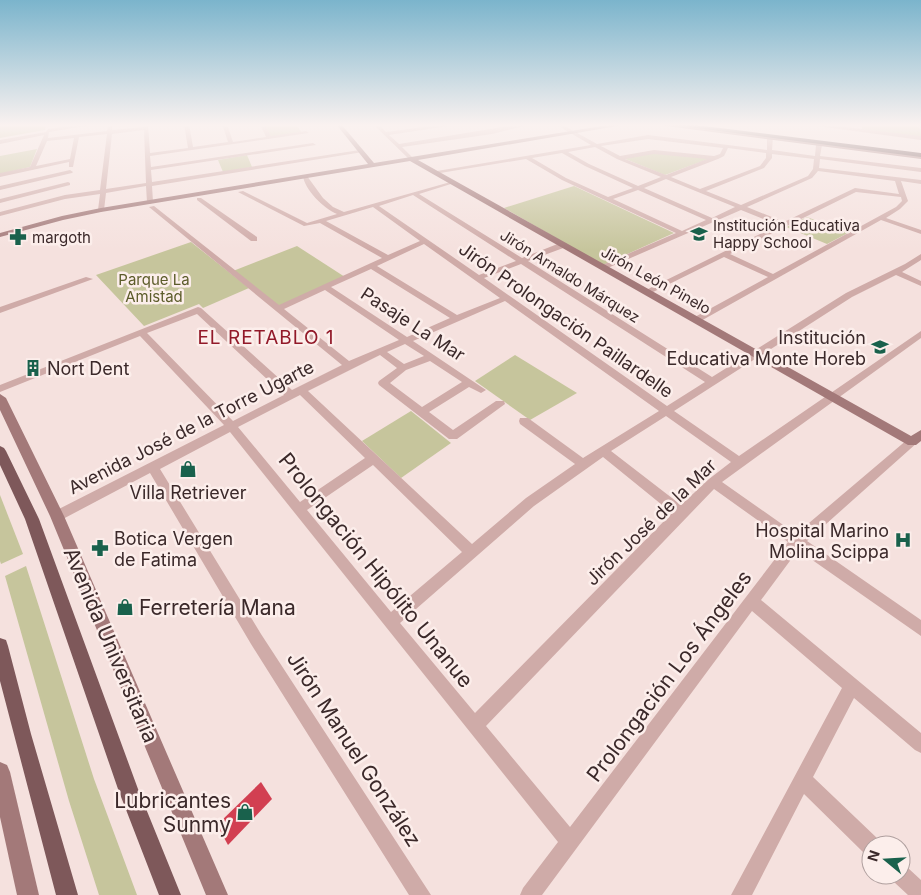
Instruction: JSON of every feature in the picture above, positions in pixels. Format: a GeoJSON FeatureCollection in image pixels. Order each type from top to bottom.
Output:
{"type":"FeatureCollection","features":[{"type":"Feature","properties":{"kind":"main road","name":"Avenida Universitaria"},"geometry":{"type":"LineString","coordinates":[[0,451],[32,519],[128,789],[170,895]]}},
{"type":"Feature","properties":{"kind":"main road"},"geometry":{"type":"LineString","coordinates":[[0,646],[22,734],[67,895]]}},
{"type":"Feature","properties":{"kind":"street"},"geometry":{"type":"LineString","coordinates":[[0,175],[40,166]]}},
{"type":"Feature","properties":{"kind":"street"},"geometry":{"type":"LineString","coordinates":[[65,197],[71,166]]}},
{"type":"Feature","properties":{"kind":"street"},"geometry":{"type":"LineString","coordinates":[[101,210],[106,166]]}},
{"type":"Feature","properties":{"kind":"street"},"geometry":{"type":"LineString","coordinates":[[148,166],[151,204],[349,366]]}},
{"type":"Feature","properties":{"kind":"street"},"geometry":{"type":"LineString","coordinates":[[148,169],[170,166]]}},
{"type":"Feature","properties":{"kind":"street"},"geometry":{"type":"LineString","coordinates":[[0,214],[65,197],[103,190],[266,166]]}},
{"type":"Feature","properties":{"kind":"street"},"geometry":{"type":"LineString","coordinates":[[0,241],[16,234],[101,210],[199,199],[368,166]]}},
{"type":"Feature","properties":{"kind":"street","name":"Jirón León Pinelo"},"geometry":{"type":"LineString","coordinates":[[425,166],[831,397],[916,438]]}},
{"type":"Feature","properties":{"kind":"street"},"geometry":{"type":"LineString","coordinates":[[437,172],[474,166]]}},
{"type":"Feature","properties":{"kind":"street"},"geometry":{"type":"LineString","coordinates":[[542,166],[564,179],[681,233]]}},
{"type":"Feature","properties":{"kind":"street"},"geometry":{"type":"LineString","coordinates":[[589,166],[711,220]]}},
{"type":"Feature","properties":{"kind":"street"},"geometry":{"type":"LineString","coordinates":[[639,166],[785,225]]}},
{"type":"Feature","properties":{"kind":"street"},"geometry":{"type":"LineString","coordinates":[[608,199],[696,166]]}},
{"type":"Feature","properties":{"kind":"street"},"geometry":{"type":"LineString","coordinates":[[700,191],[763,166]]}},
{"type":"Feature","properties":{"kind":"street"},"geometry":{"type":"LineString","coordinates":[[603,268],[810,177],[816,169],[816,166]]}},
{"type":"Feature","properties":{"kind":"street"},"geometry":{"type":"LineString","coordinates":[[887,166],[921,170]]}},
{"type":"Feature","properties":{"kind":"street"},"geometry":{"type":"LineString","coordinates":[[816,169],[921,182]]}},
{"type":"Feature","properties":{"kind":"street"},"geometry":{"type":"LineString","coordinates":[[0,188],[70,172]]}},
{"type":"Feature","properties":{"kind":"street"},"geometry":{"type":"LineString","coordinates":[[36,228],[151,204],[306,179]]}},
{"type":"Feature","properties":{"kind":"street"},"geometry":{"type":"LineString","coordinates":[[306,179],[326,205],[336,213],[344,214]]}},
{"type":"Feature","properties":{"kind":"street"},"geometry":{"type":"LineString","coordinates":[[696,320],[903,204],[905,201],[904,196],[897,179]]}},
{"type":"Feature","properties":{"kind":"street"},"geometry":{"type":"LineString","coordinates":[[241,192],[306,225],[452,182]]}},
{"type":"Feature","properties":{"kind":"street"},"geometry":{"type":"LineString","coordinates":[[0,201],[68,184]]}},
{"type":"Feature","properties":{"kind":"street"},"geometry":{"type":"LineString","coordinates":[[646,292],[855,190],[904,196]]}},
{"type":"Feature","properties":{"kind":"street","name":"Jirón Arnaldo Márquez"},"geometry":{"type":"LineString","coordinates":[[414,193],[711,381]]}},
{"type":"Feature","properties":{"kind":"street"},"geometry":{"type":"LineString","coordinates":[[199,199],[254,239]]}},
{"type":"Feature","properties":{"kind":"street","name":"Jirón Prolongación Paillardelle"},"geometry":{"type":"LineString","coordinates":[[374,205],[738,462]]}},
{"type":"Feature","properties":{"kind":"street"},"geometry":{"type":"LineString","coordinates":[[880,218],[921,232]]}},
{"type":"Feature","properties":{"kind":"street"},"geometry":{"type":"LineString","coordinates":[[321,221],[388,258]]}},
{"type":"Feature","properties":{"kind":"street"},"geometry":{"type":"LineString","coordinates":[[0,235],[16,234]]}},
{"type":"Feature","properties":{"kind":"street"},"geometry":{"type":"LineString","coordinates":[[278,309],[425,242]]}},
{"type":"Feature","properties":{"kind":"street"},"geometry":{"type":"LineString","coordinates":[[478,278],[563,245]]}},
{"type":"Feature","properties":{"kind":"street"},"geometry":{"type":"LineString","coordinates":[[724,254],[774,277]]}},
{"type":"Feature","properties":{"kind":"street"},"geometry":{"type":"LineString","coordinates":[[390,622],[530,502],[583,464],[754,353],[849,295],[908,266],[921,256]]}},
{"type":"Feature","properties":{"kind":"street"},"geometry":{"type":"LineString","coordinates":[[372,266],[457,319]]}},
{"type":"Feature","properties":{"kind":"street"},"geometry":{"type":"LineString","coordinates":[[896,272],[921,284]]}},
{"type":"Feature","properties":{"kind":"street"},"geometry":{"type":"LineString","coordinates":[[0,310],[89,279]]}},
{"type":"Feature","properties":{"kind":"street","name":"Pasaje La Mar"},"geometry":{"type":"LineString","coordinates":[[325,287],[481,390]]}},
{"type":"Feature","properties":{"kind":"street","name":"Avenida José de la Torre Ugarte"},"geometry":{"type":"LineString","coordinates":[[58,516],[349,366],[506,298]]}},
{"type":"Feature","properties":{"kind":"street"},"geometry":{"type":"LineString","coordinates":[[0,389],[195,310],[200,310],[373,459],[471,552]]}},
{"type":"Feature","properties":{"kind":"street","name":"Prolongación Hipólito Unanue"},"geometry":{"type":"LineString","coordinates":[[141,332],[231,426],[570,842]]}},
{"type":"Feature","properties":{"kind":"street","name":"Jirón José de la Mar"},"geometry":{"type":"LineString","coordinates":[[475,725],[713,482],[738,462],[921,334]]}},
{"type":"Feature","properties":{"kind":"street"},"geometry":{"type":"LineString","coordinates":[[380,351],[403,368]]}},
{"type":"Feature","properties":{"kind":"street"},"geometry":{"type":"LineString","coordinates":[[431,357],[403,368],[383,383],[452,436],[500,404]]}},
{"type":"Feature","properties":{"kind":"street"},"geometry":{"type":"LineString","coordinates":[[421,412],[469,382]]}},
{"type":"Feature","properties":{"kind":"street","name":"Avenida Universitaria"},"geometry":{"type":"LineString","coordinates":[[0,398],[58,516],[144,725],[217,895]]}},
{"type":"Feature","properties":{"kind":"street"},"geometry":{"type":"LineString","coordinates":[[524,421],[583,464]]}},
{"type":"Feature","properties":{"kind":"street","name":"Prolongación Los Ángeles"},"geometry":{"type":"LineString","coordinates":[[530,895],[797,540],[916,438]]}},
{"type":"Feature","properties":{"kind":"street"},"geometry":{"type":"LineString","coordinates":[[603,451],[681,513]]}},
{"type":"Feature","properties":{"kind":"street"},"geometry":{"type":"LineString","coordinates":[[299,509],[373,459]]}},
{"type":"Feature","properties":{"kind":"street","name":"Jirón Manuel González"},"geometry":{"type":"LineString","coordinates":[[152,466],[250,628],[422,895]]}},
{"type":"Feature","properties":{"kind":"street"},"geometry":{"type":"LineString","coordinates":[[713,482],[921,630]]}},
{"type":"Feature","properties":{"kind":"street"},"geometry":{"type":"LineString","coordinates":[[751,601],[921,744]]}},
{"type":"Feature","properties":{"kind":"street"},"geometry":{"type":"LineString","coordinates":[[742,894],[851,687]]}},
{"type":"Feature","properties":{"kind":"street"},"geometry":{"type":"LineString","coordinates":[[0,772],[28,895]]}},
{"type":"Feature","properties":{"kind":"street"},"geometry":{"type":"LineString","coordinates":[[802,780],[861,836]]}},
{"type":"Feature","properties":{"kind":"street"},"geometry":{"type":"LineString","coordinates":[[911,884],[921,894]]}},
{"type":"Feature","properties":{"kind":"green space"},"geometry":{"type":"Polygon","coordinates":[[[0,166],[30,166],[30,167],[0,174],[0,166]]]}},
{"type":"Feature","properties":{"kind":"green space"},"geometry":{"type":"Polygon","coordinates":[[[220,166],[252,167],[223,172],[220,166]]]}},
{"type":"Feature","properties":{"kind":"green space"},"geometry":{"type":"Polygon","coordinates":[[[642,166],[690,166],[665,175],[642,166]]]}},
{"type":"Feature","properties":{"kind":"green space"},"geometry":{"type":"Polygon","coordinates":[[[574,186],[674,233],[603,265],[504,208],[574,186]]]}},
{"type":"Feature","properties":{"kind":"green space"},"geometry":{"type":"Polygon","coordinates":[[[807,217],[848,233],[827,244],[786,227],[807,217]]]}},
{"type":"Feature","properties":{"kind":"green space","name":"Parque La Amistad"},"geometry":{"type":"Polygon","coordinates":[[[191,242],[249,288],[203,308],[199,304],[144,326],[96,275],[191,242]]]}},
{"type":"Feature","properties":{"kind":"green space"},"geometry":{"type":"Polygon","coordinates":[[[297,246],[345,277],[278,307],[233,271],[297,246]]]}},
{"type":"Feature","properties":{"kind":"green space"},"geometry":{"type":"Polygon","coordinates":[[[515,355],[577,393],[530,420],[475,381],[515,355]]]}},
{"type":"Feature","properties":{"kind":"green space"},"geometry":{"type":"Polygon","coordinates":[[[411,411],[451,443],[401,478],[362,441],[411,411]]]}},
{"type":"Feature","properties":{"kind":"green space"},"geometry":{"type":"Polygon","coordinates":[[[0,495],[23,554],[1,564],[0,561],[0,495]]]}},
{"type":"Feature","properties":{"kind":"green space"},"geometry":{"type":"Polygon","coordinates":[[[26,566],[94,779],[137,895],[99,895],[69,801],[5,576],[26,566]]]}},
{"type":"Feature","properties":{"kind":"building","name":"Lubricantes Sunmy"},"geometry":{"type":"Polygon","coordinates":[[[261,782],[272,799],[228,845],[217,825],[261,782]]]}},
{"type":"Feature","properties":{"kind":"place","name":"Institución Educativa Happy School"},"geometry":{"type":"Point","coordinates":[699,234]}},
{"type":"Feature","properties":{"kind":"place","name":"margoth"},"geometry":{"type":"Point","coordinates":[18,237]}},
{"type":"Feature","properties":{"kind":"place","name":"Institución Educativa Monte Horeb"},"geometry":{"type":"Point","coordinates":[880,347]}},
{"type":"Feature","properties":{"kind":"place","name":"Nort Dent"},"geometry":{"type":"Point","coordinates":[33,368]}},
{"type":"Feature","properties":{"kind":"place","name":"Villa Retriever"},"geometry":{"type":"Point","coordinates":[188,469]}},
{"type":"Feature","properties":{"kind":"place","name":"Hospital Marino Molina Scippa"},"geometry":{"type":"Point","coordinates":[903,540]}},
{"type":"Feature","properties":{"kind":"place","name":"Botica Vergen de Fatima"},"geometry":{"type":"Point","coordinates":[100,548]}},
{"type":"Feature","properties":{"kind":"place","name":"Ferretería Mana"},"geometry":{"type":"Point","coordinates":[125,607]}},
{"type":"Feature","properties":{"kind":"place","name":"Lubricantes Sunmy"},"geometry":{"type":"Point","coordinates":[245,812]}},
{"type":"Feature","properties":{"kind":"district","name":"EL RETABLO 1"},"geometry":{"type":"Point","coordinates":[266,337]}}]}
